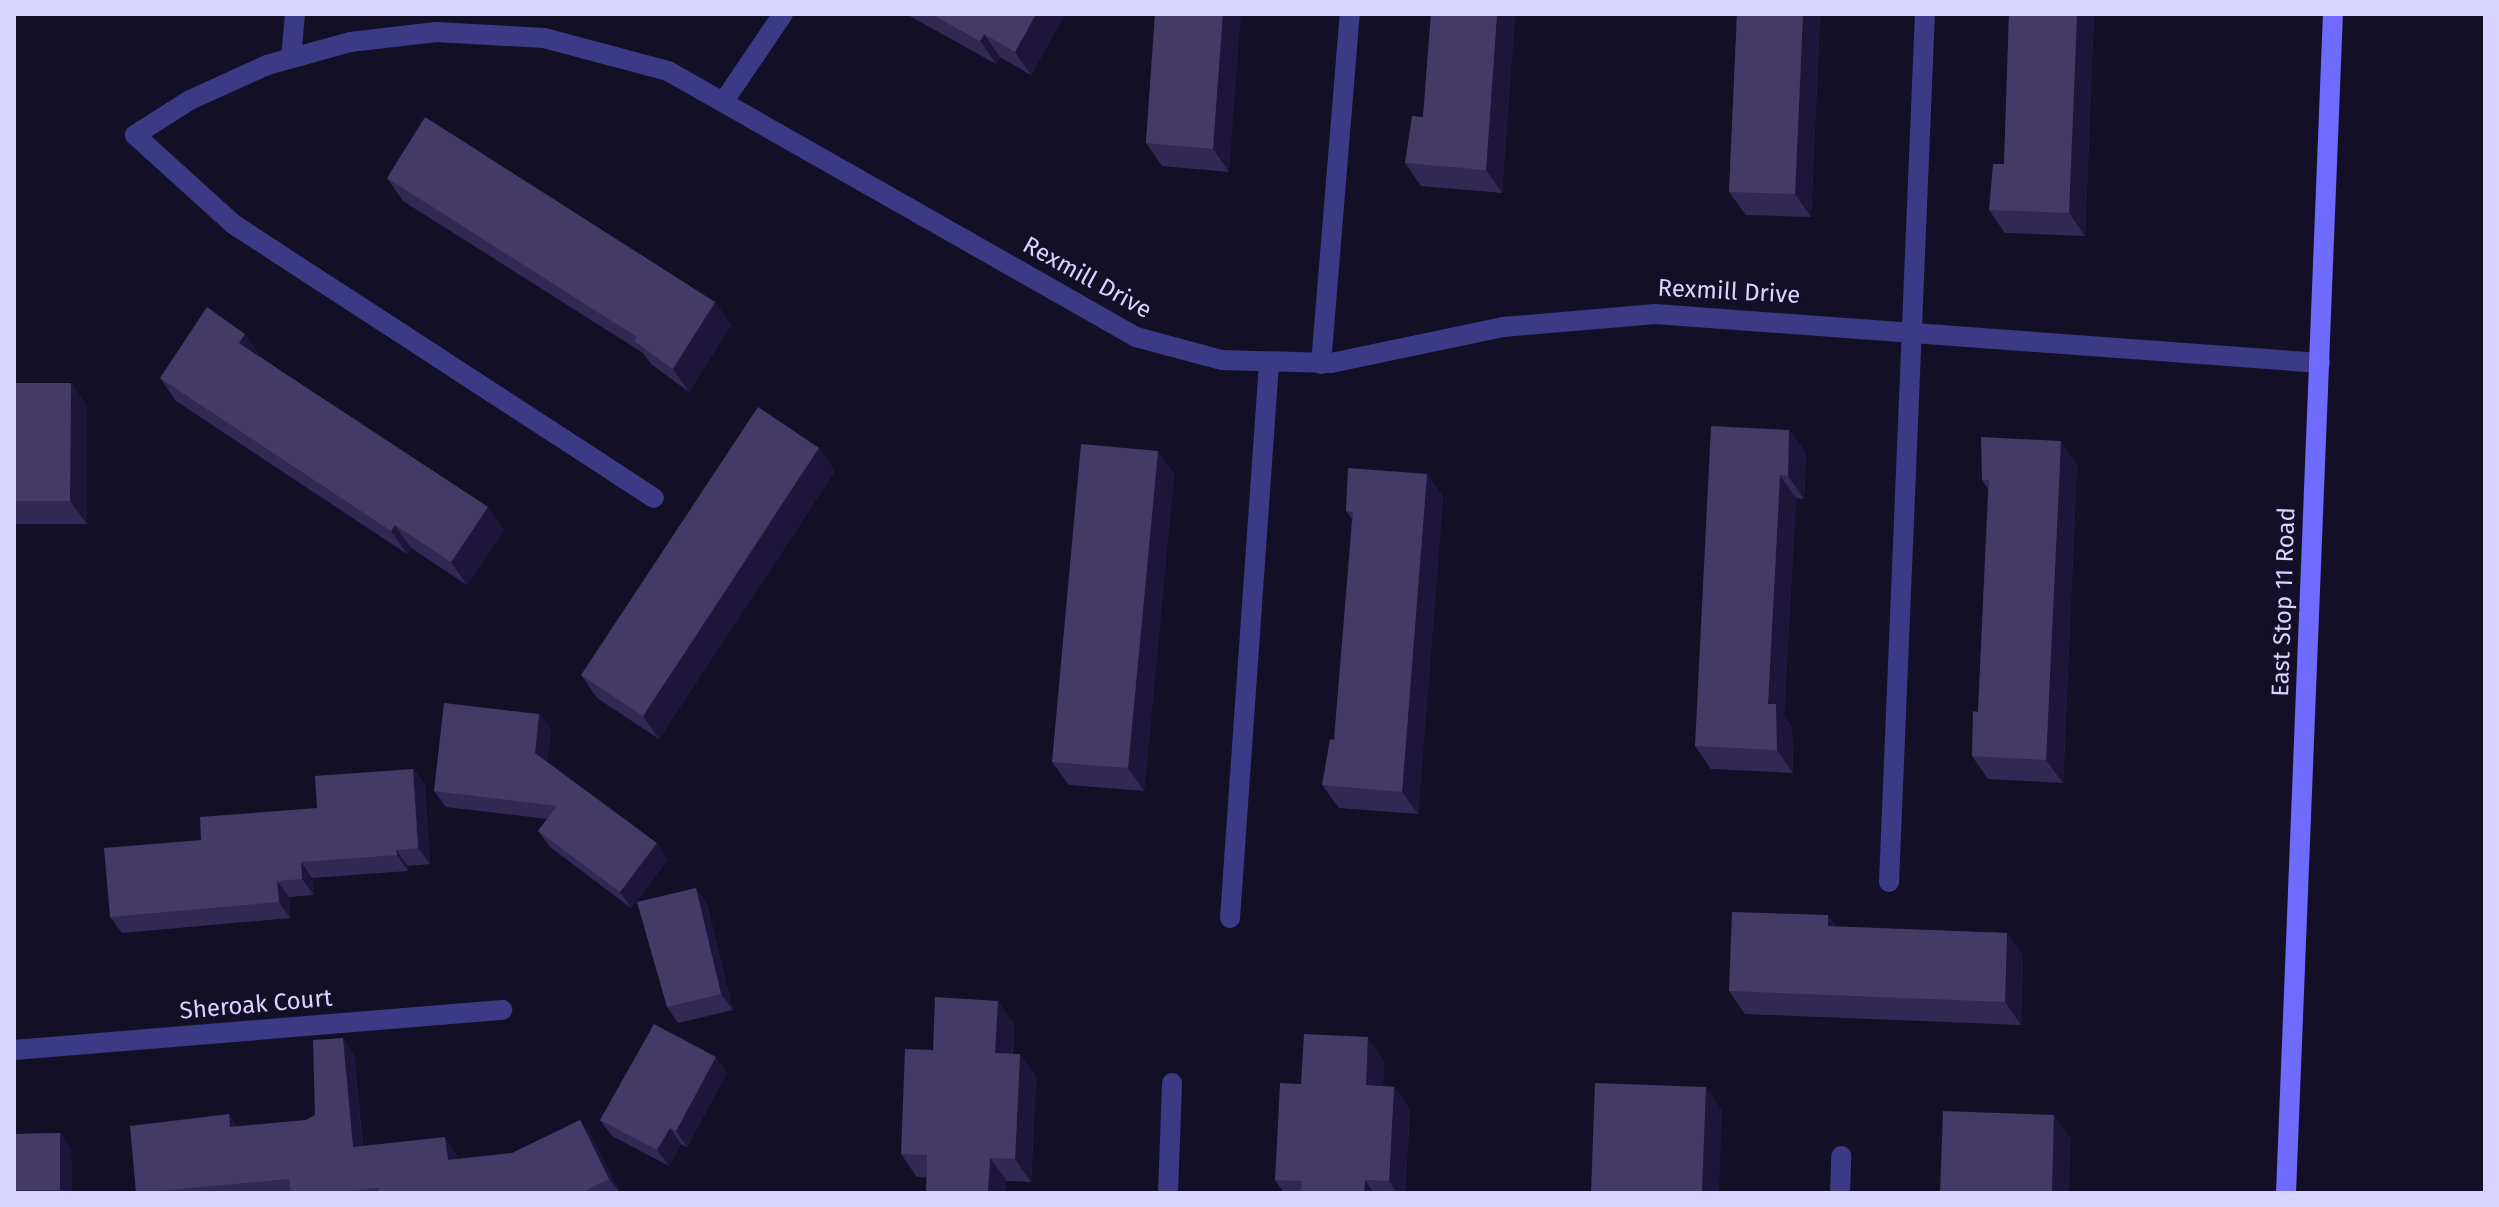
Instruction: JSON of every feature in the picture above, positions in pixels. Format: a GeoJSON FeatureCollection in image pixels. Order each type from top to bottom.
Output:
{"type":"FeatureCollection","features":[{"type":"Feature","properties":{"kind":"main road","name":"East Stop 11 Road"},"geometry":{"type":"LineString","coordinates":[[2286,1193],[2333,14]]}},
{"type":"Feature","properties":{"kind":"street"},"geometry":{"type":"LineString","coordinates":[[291,58],[295,14]]}},
{"type":"Feature","properties":{"kind":"street"},"geometry":{"type":"LineString","coordinates":[[724,101],[783,14]]}},
{"type":"Feature","properties":{"kind":"street"},"geometry":{"type":"LineString","coordinates":[[1321,364],[1350,14]]}},
{"type":"Feature","properties":{"kind":"street"},"geometry":{"type":"LineString","coordinates":[[1889,882],[1925,14]]}},
{"type":"Feature","properties":{"kind":"street","name":"Rexmill Drive"},"geometry":{"type":"LineString","coordinates":[[654,498],[233,224],[135,135],[209,91],[291,58],[350,42],[436,32],[544,38],[668,71],[1136,337],[1222,360],[1321,364],[1514,326],[1627,315],[1740,316],[2320,363]]}},
{"type":"Feature","properties":{"kind":"street"},"geometry":{"type":"LineString","coordinates":[[1230,918],[1269,363]]}},
{"type":"Feature","properties":{"kind":"street","name":"Sheroak Court"},"geometry":{"type":"LineString","coordinates":[[14,1050],[502,1010]]}},
{"type":"Feature","properties":{"kind":"street"},"geometry":{"type":"LineString","coordinates":[[1168,1193],[1172,1083]]}},
{"type":"Feature","properties":{"kind":"street"},"geometry":{"type":"LineString","coordinates":[[1840,1193],[1841,1156]]}},
{"type":"Feature","properties":{"kind":"building"},"geometry":{"type":"Polygon","coordinates":[[[931,14],[1036,14],[1015,52],[984,34],[980,41],[931,14]]]}},
{"type":"Feature","properties":{"kind":"building"},"geometry":{"type":"Polygon","coordinates":[[[1155,14],[1223,14],[1213,149],[1146,143],[1155,14]]]}},
{"type":"Feature","properties":{"kind":"building"},"geometry":{"type":"Polygon","coordinates":[[[1431,14],[1497,14],[1486,170],[1405,163],[1412,116],[1423,117],[1431,14]]]}},
{"type":"Feature","properties":{"kind":"building"},"geometry":{"type":"Polygon","coordinates":[[[1737,14],[1803,14],[1795,194],[1729,192],[1737,14]]]}},
{"type":"Feature","properties":{"kind":"building"},"geometry":{"type":"Polygon","coordinates":[[[2009,14],[2077,14],[2069,213],[1989,210],[1993,164],[2004,164],[2009,14]]]}},
{"type":"Feature","properties":{"kind":"building"},"geometry":{"type":"Polygon","coordinates":[[[425,117],[715,302],[673,369],[634,341],[637,337],[387,178],[425,117]]]}},
{"type":"Feature","properties":{"kind":"building"},"geometry":{"type":"Polygon","coordinates":[[[207,307],[245,334],[239,343],[488,507],[451,562],[395,525],[391,531],[160,378],[207,307]]]}},
{"type":"Feature","properties":{"kind":"building"},"geometry":{"type":"Polygon","coordinates":[[[14,383],[71,383],[70,501],[14,501],[14,383]]]}},
{"type":"Feature","properties":{"kind":"building"},"geometry":{"type":"Polygon","coordinates":[[[758,407],[819,448],[643,716],[581,675],[758,407]]]}},
{"type":"Feature","properties":{"kind":"building"},"geometry":{"type":"Polygon","coordinates":[[[1711,426],[1789,430],[1788,476],[1780,475],[1768,704],[1776,704],[1777,750],[1695,746],[1711,426]]]}},
{"type":"Feature","properties":{"kind":"building"},"geometry":{"type":"Polygon","coordinates":[[[1981,437],[2061,441],[2046,760],[1972,756],[1973,711],[1978,712],[1989,480],[1982,480],[1981,437]]]}},
{"type":"Feature","properties":{"kind":"building"},"geometry":{"type":"Polygon","coordinates":[[[1081,444],[1158,451],[1128,768],[1052,762],[1081,444]]]}},
{"type":"Feature","properties":{"kind":"building"},"geometry":{"type":"Polygon","coordinates":[[[1348,468],[1427,474],[1402,792],[1322,785],[1330,739],[1334,740],[1353,512],[1346,511],[1348,468]]]}},
{"type":"Feature","properties":{"kind":"building"},"geometry":{"type":"Polygon","coordinates":[[[444,703],[539,714],[535,753],[657,843],[620,892],[538,831],[557,806],[434,791],[444,703]]]}},
{"type":"Feature","properties":{"kind":"building"},"geometry":{"type":"Polygon","coordinates":[[[413,769],[418,848],[396,850],[397,855],[301,862],[302,879],[277,881],[279,902],[110,917],[104,848],[201,840],[200,817],[317,808],[315,776],[413,769]]]}},
{"type":"Feature","properties":{"kind":"building"},"geometry":{"type":"Polygon","coordinates":[[[696,888],[721,994],[667,1007],[637,902],[696,888]]]}},
{"type":"Feature","properties":{"kind":"building"},"geometry":{"type":"Polygon","coordinates":[[[1732,912],[1828,915],[1828,926],[2007,933],[2005,1002],[1729,991],[1732,912]]]}},
{"type":"Feature","properties":{"kind":"building"},"geometry":{"type":"Polygon","coordinates":[[[935,997],[998,1001],[995,1053],[1020,1054],[1015,1159],[990,1158],[988,1193],[926,1193],[927,1155],[901,1154],[905,1049],[933,1050],[935,997]]]}},
{"type":"Feature","properties":{"kind":"building"},"geometry":{"type":"Polygon","coordinates":[[[654,1024],[716,1057],[676,1131],[670,1128],[657,1150],[600,1120],[654,1024]]]}},
{"type":"Feature","properties":{"kind":"building"},"geometry":{"type":"Polygon","coordinates":[[[1304,1034],[1368,1037],[1366,1085],[1394,1087],[1389,1181],[1365,1180],[1364,1193],[1301,1193],[1302,1181],[1275,1180],[1280,1083],[1301,1084],[1304,1034]]]}},
{"type":"Feature","properties":{"kind":"building"},"geometry":{"type":"Polygon","coordinates":[[[343,1038],[353,1147],[445,1137],[448,1160],[512,1153],[580,1120],[609,1179],[581,1193],[379,1193],[378,1188],[291,1193],[289,1179],[136,1193],[130,1126],[229,1114],[230,1127],[306,1120],[315,1115],[313,1040],[343,1038]]]}},
{"type":"Feature","properties":{"kind":"building"},"geometry":{"type":"Polygon","coordinates":[[[1595,1083],[1706,1087],[1702,1193],[1591,1193],[1595,1083]]]}},
{"type":"Feature","properties":{"kind":"building"},"geometry":{"type":"Polygon","coordinates":[[[1943,1111],[2054,1115],[2052,1193],[1940,1193],[1943,1111]]]}},
{"type":"Feature","properties":{"kind":"building"},"geometry":{"type":"Polygon","coordinates":[[[60,1133],[60,1190],[14,1190],[14,1134],[60,1133]]]}}]}
